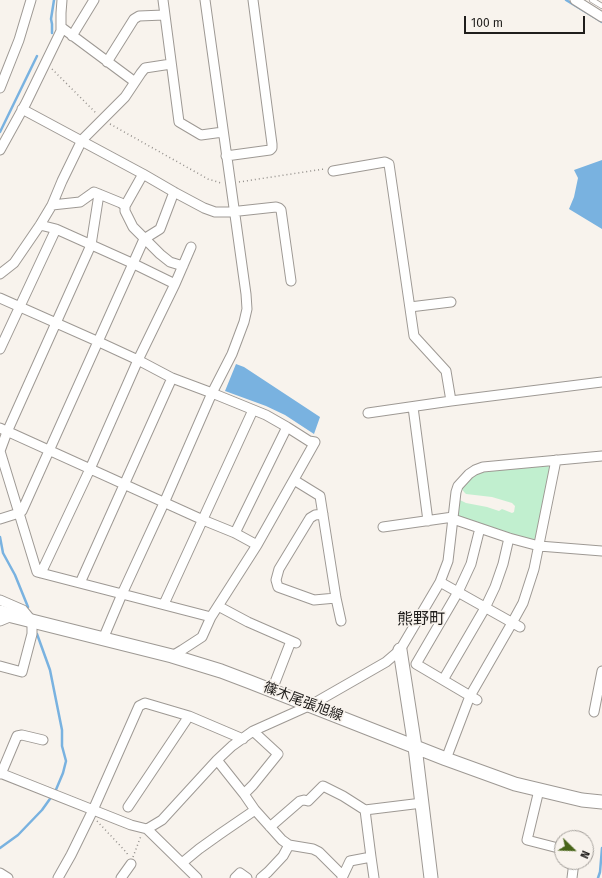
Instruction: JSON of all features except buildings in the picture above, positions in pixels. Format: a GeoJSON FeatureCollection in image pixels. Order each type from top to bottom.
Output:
{"type":"FeatureCollection","features":[{"type":"Feature","properties":{"kind":"main road","name":"篠木尾張旭線"},"geometry":{"type":"LineString","coordinates":[[4,616],[32,621],[172,656],[272,690],[446,759],[515,784],[582,800],[602,802]]}},
{"type":"Feature","properties":{"kind":"main road"},"geometry":{"type":"LineString","coordinates":[[400,650],[415,747],[431,878]]}},
{"type":"Feature","properties":{"kind":"street"},"geometry":{"type":"LineString","coordinates":[[0,88],[19,40],[31,0]]}},
{"type":"Feature","properties":{"kind":"street"},"geometry":{"type":"LineString","coordinates":[[0,150],[61,31],[62,0]]}},
{"type":"Feature","properties":{"kind":"street"},"geometry":{"type":"LineString","coordinates":[[72,36],[94,0]]}},
{"type":"Feature","properties":{"kind":"street"},"geometry":{"type":"LineString","coordinates":[[163,0],[179,122],[201,135],[223,132]]}},
{"type":"Feature","properties":{"kind":"street"},"geometry":{"type":"LineString","coordinates":[[103,638],[212,393],[232,354],[244,322],[247,308],[205,0]]}},
{"type":"Feature","properties":{"kind":"street"},"geometry":{"type":"LineString","coordinates":[[226,156],[270,150],[272,148],[253,0]]}},
{"type":"Feature","properties":{"kind":"street"},"geometry":{"type":"LineString","coordinates":[[575,0],[602,17]]}},
{"type":"Feature","properties":{"kind":"street"},"geometry":{"type":"LineString","coordinates":[[107,62],[134,19],[139,16],[164,15]]}},
{"type":"Feature","properties":{"kind":"street"},"geometry":{"type":"LineString","coordinates":[[61,27],[135,82]]}},
{"type":"Feature","properties":{"kind":"street"},"geometry":{"type":"LineString","coordinates":[[0,274],[14,263],[40,225],[52,205],[62,181],[82,142],[125,97],[145,68],[171,64]]}},
{"type":"Feature","properties":{"kind":"street"},"geometry":{"type":"LineString","coordinates":[[22,109],[204,208],[215,212],[279,208],[281,210],[291,281]]}},
{"type":"Feature","properties":{"kind":"street"},"geometry":{"type":"LineString","coordinates":[[333,171],[385,162],[389,164],[414,336],[446,371],[451,401]]}},
{"type":"Feature","properties":{"kind":"street"},"geometry":{"type":"LineString","coordinates":[[143,174],[125,206],[125,211],[133,226],[160,254],[183,266]]}},
{"type":"Feature","properties":{"kind":"street"},"geometry":{"type":"LineString","coordinates":[[52,205],[80,202],[94,192],[125,206]]}},
{"type":"Feature","properties":{"kind":"street"},"geometry":{"type":"LineString","coordinates":[[0,519],[19,514],[22,511],[144,239],[160,229],[174,192]]}},
{"type":"Feature","properties":{"kind":"street"},"geometry":{"type":"LineString","coordinates":[[99,194],[91,245],[56,323],[4,430],[0,451],[37,572],[211,617]]}},
{"type":"Feature","properties":{"kind":"street"},"geometry":{"type":"LineString","coordinates":[[40,225],[56,229],[175,284]]}},
{"type":"Feature","properties":{"kind":"street"},"geometry":{"type":"LineString","coordinates":[[0,349],[56,229]]}},
{"type":"Feature","properties":{"kind":"street"},"geometry":{"type":"LineString","coordinates":[[41,573],[191,247]]}},
{"type":"Feature","properties":{"kind":"street"},"geometry":{"type":"LineString","coordinates":[[0,298],[138,360],[172,378],[266,415],[309,441],[315,442],[257,545],[211,617],[202,636],[172,656]]}},
{"type":"Feature","properties":{"kind":"street"},"geometry":{"type":"LineString","coordinates":[[410,307],[451,302]]}},
{"type":"Feature","properties":{"kind":"street"},"geometry":{"type":"LineString","coordinates":[[80,583],[172,378]]}},
{"type":"Feature","properties":{"kind":"street"},"geometry":{"type":"LineString","coordinates":[[368,413],[602,382]]}},
{"type":"Feature","properties":{"kind":"street"},"geometry":{"type":"LineString","coordinates":[[413,407],[428,520]]}},
{"type":"Feature","properties":{"kind":"street"},"geometry":{"type":"LineString","coordinates":[[164,604],[252,410]]}},
{"type":"Feature","properties":{"kind":"street"},"geometry":{"type":"LineString","coordinates":[[235,533],[287,427]]}},
{"type":"Feature","properties":{"kind":"street"},"geometry":{"type":"LineString","coordinates":[[4,430],[164,503],[235,533],[257,545]]}},
{"type":"Feature","properties":{"kind":"street"},"geometry":{"type":"LineString","coordinates":[[146,829],[162,820],[217,760],[243,738],[253,731],[310,705],[386,662],[400,650],[440,582],[448,561],[456,492],[458,486],[463,480],[475,470],[483,467],[602,456]]}},
{"type":"Feature","properties":{"kind":"street"},"geometry":{"type":"LineString","coordinates":[[446,759],[474,698],[516,625],[534,569],[556,460]]}},
{"type":"Feature","properties":{"kind":"street"},"geometry":{"type":"LineString","coordinates":[[294,480],[320,496],[341,621]]}},
{"type":"Feature","properties":{"kind":"street"},"geometry":{"type":"LineString","coordinates":[[323,514],[315,515],[310,518],[279,569],[276,580],[278,587],[314,600],[336,598]]}},
{"type":"Feature","properties":{"kind":"street"},"geometry":{"type":"LineString","coordinates":[[383,527],[428,520],[453,518],[508,538],[539,546],[602,551]]}},
{"type":"Feature","properties":{"kind":"street"},"geometry":{"type":"LineString","coordinates":[[474,698],[416,664],[458,592],[471,564],[480,528]]}},
{"type":"Feature","properties":{"kind":"street"},"geometry":{"type":"LineString","coordinates":[[443,680],[485,608],[495,587],[503,564],[508,538]]}},
{"type":"Feature","properties":{"kind":"street"},"geometry":{"type":"LineString","coordinates":[[440,582],[516,625]]}},
{"type":"Feature","properties":{"kind":"street"},"geometry":{"type":"LineString","coordinates":[[0,600],[23,610],[32,621],[32,634],[22,672],[0,666]]}},
{"type":"Feature","properties":{"kind":"street"},"geometry":{"type":"LineString","coordinates":[[218,606],[248,622],[294,642],[272,690]]}},
{"type":"Feature","properties":{"kind":"street"},"geometry":{"type":"LineString","coordinates":[[594,712],[602,671]]}},
{"type":"Feature","properties":{"kind":"street"},"geometry":{"type":"LineString","coordinates":[[58,878],[92,813],[139,706],[145,703],[189,716],[243,738]]}},
{"type":"Feature","properties":{"kind":"street"},"geometry":{"type":"LineString","coordinates":[[128,807],[189,716]]}},
{"type":"Feature","properties":{"kind":"street"},"geometry":{"type":"LineString","coordinates":[[244,794],[278,754],[253,731]]}},
{"type":"Feature","properties":{"kind":"street"},"geometry":{"type":"LineString","coordinates":[[43,740],[22,735],[17,736],[0,773],[92,813],[146,829],[196,878]]}},
{"type":"Feature","properties":{"kind":"street"},"geometry":{"type":"LineString","coordinates":[[217,760],[255,810],[282,840],[289,845],[313,849],[319,852],[342,877],[350,861],[371,857]]}},
{"type":"Feature","properties":{"kind":"street"},"geometry":{"type":"LineString","coordinates":[[270,827],[300,801],[304,800],[308,802],[323,786],[343,796],[364,810],[422,803]]}},
{"type":"Feature","properties":{"kind":"street"},"geometry":{"type":"LineString","coordinates":[[539,790],[527,840],[554,847]]}},
{"type":"Feature","properties":{"kind":"street"},"geometry":{"type":"LineString","coordinates":[[182,863],[199,849],[255,810]]}},
{"type":"Feature","properties":{"kind":"street"},"geometry":{"type":"LineString","coordinates":[[364,810],[374,878]]}},
{"type":"Feature","properties":{"kind":"street"},"geometry":{"type":"LineString","coordinates":[[261,878],[283,856],[289,845]]}},
{"type":"Feature","properties":{"kind":"street"},"geometry":{"type":"LineString","coordinates":[[120,878],[130,864]]}},
{"type":"Feature","properties":{"kind":"street"},"geometry":{"type":"LineString","coordinates":[[0,873],[8,878]]}},
{"type":"Feature","properties":{"kind":"street"},"geometry":{"type":"LineString","coordinates":[[235,878],[240,873],[247,878]]}},
{"type":"Feature","properties":{"kind":"lane"},"geometry":{"type":"LineString","coordinates":[[592,0],[602,6]]}},
{"type":"Feature","properties":{"kind":"path"},"geometry":{"type":"LineString","coordinates":[[45,62],[103,119],[208,179],[223,184],[324,169]]}},
{"type":"Feature","properties":{"kind":"path"},"geometry":{"type":"LineString","coordinates":[[92,813],[99,824],[127,853],[130,864]]}},
{"type":"Feature","properties":{"kind":"path"},"geometry":{"type":"LineString","coordinates":[[130,864],[146,829]]}},
{"type":"Feature","properties":{"kind":"green space"},"geometry":{"type":"Polygon","coordinates":[[[546,465],[550,467],[551,471],[536,540],[534,542],[457,517],[460,500],[466,503],[499,511],[502,509],[512,513],[514,512],[515,506],[512,503],[492,497],[466,494],[462,489],[463,485],[474,475],[484,471],[546,465]]]}},
{"type":"Feature","properties":{"kind":"water"},"geometry":{"type":"Polygon","coordinates":[[[602,160],[602,229],[569,209],[574,197],[578,178],[574,170],[602,160]]]}},
{"type":"Feature","properties":{"kind":"water"},"geometry":{"type":"Polygon","coordinates":[[[236,364],[244,367],[320,417],[314,434],[285,415],[266,406],[225,391],[236,364]]]}},
{"type":"Feature","properties":{"kind":"waterway"},"geometry":{"type":"LineString","coordinates":[[52,33],[51,19],[54,0]]}},
{"type":"Feature","properties":{"kind":"waterway"},"geometry":{"type":"LineString","coordinates":[[566,0],[602,22]]}},
{"type":"Feature","properties":{"kind":"waterway"},"geometry":{"type":"LineString","coordinates":[[0,132],[37,56]]}},
{"type":"Feature","properties":{"kind":"waterway"},"geometry":{"type":"LineString","coordinates":[[0,537],[3,553],[15,575],[28,607]]}},
{"type":"Feature","properties":{"kind":"waterway"},"geometry":{"type":"LineString","coordinates":[[37,634],[50,670],[62,730],[62,746],[66,761],[55,792]]}},
{"type":"Feature","properties":{"kind":"waterway"},"geometry":{"type":"LineString","coordinates":[[0,848],[18,835],[42,810],[52,796]]}},
{"type":"Feature","properties":{"kind":"waterway"},"geometry":{"type":"LineString","coordinates":[[598,878],[602,848]]}},
{"type":"Feature","properties":{"kind":"district","name":"熊野町"},"geometry":{"type":"Point","coordinates":[421,620]}}]}
